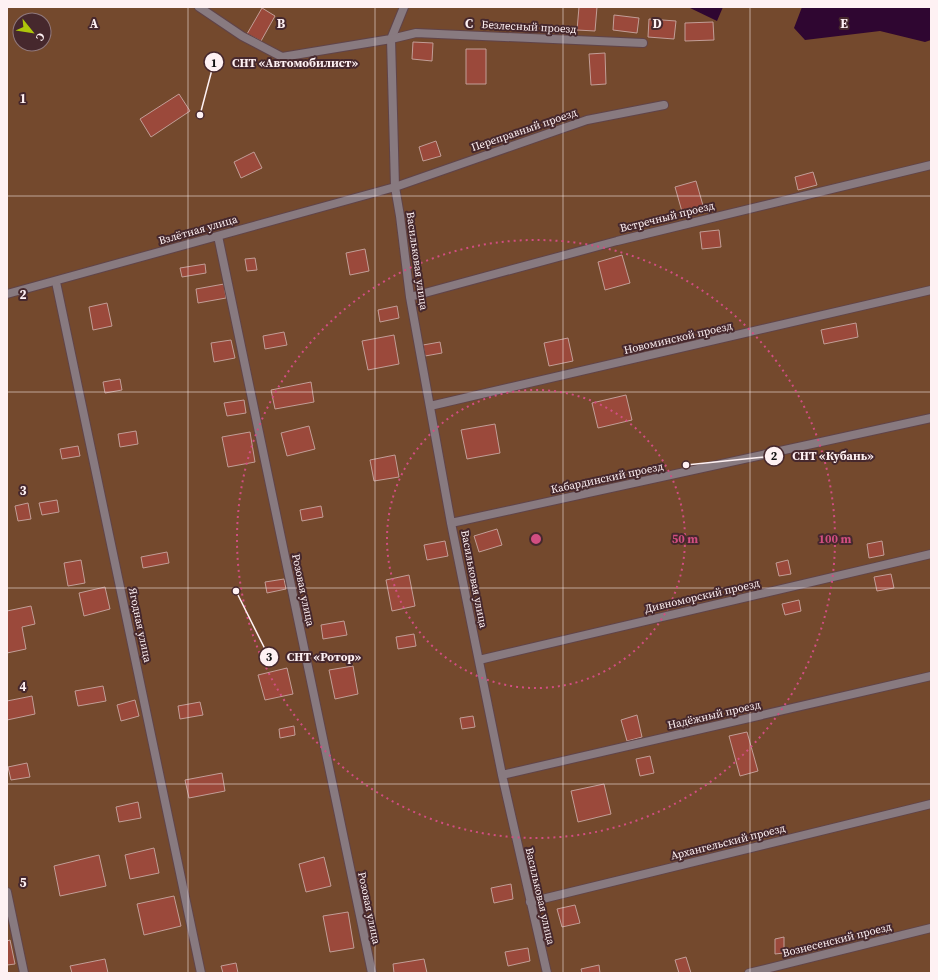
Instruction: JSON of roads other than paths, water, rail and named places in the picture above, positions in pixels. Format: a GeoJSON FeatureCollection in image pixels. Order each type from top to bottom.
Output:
{"type":"FeatureCollection","features":[{"type":"Feature","properties":{"kind":"street","name":"Безлесный проезд"},"geometry":{"type":"LineString","coordinates":[[199,7],[242,36],[282,57],[391,39],[416,33],[643,43]]}},
{"type":"Feature","properties":{"kind":"street"},"geometry":{"type":"LineString","coordinates":[[391,39],[404,7]]}},
{"type":"Feature","properties":{"kind":"street","name":"Васильковая улица"},"geometry":{"type":"LineString","coordinates":[[391,39],[395,187],[410,296],[451,523],[502,775],[547,973]]}},
{"type":"Feature","properties":{"kind":"street","name":"Переправный проезд"},"geometry":{"type":"LineString","coordinates":[[395,187],[587,120],[664,105]]}},
{"type":"Feature","properties":{"kind":"street","name":"Встречный проезд"},"geometry":{"type":"LineString","coordinates":[[410,296],[617,241],[931,165]]}},
{"type":"Feature","properties":{"kind":"street","name":"Взлётная улица"},"geometry":{"type":"LineString","coordinates":[[7,294],[56,282],[395,187]]}},
{"type":"Feature","properties":{"kind":"street","name":"Розовая улица"},"geometry":{"type":"LineString","coordinates":[[218,236],[372,973]]}},
{"type":"Feature","properties":{"kind":"street","name":"Ягодная улица"},"geometry":{"type":"LineString","coordinates":[[56,282],[201,973]]}},
{"type":"Feature","properties":{"kind":"street","name":"Новоминской проезд"},"geometry":{"type":"LineString","coordinates":[[430,406],[931,290]]}},
{"type":"Feature","properties":{"kind":"street","name":"Кабардинский проезд"},"geometry":{"type":"LineString","coordinates":[[451,523],[931,418]]}},
{"type":"Feature","properties":{"kind":"street","name":"Дивноморский проезд"},"geometry":{"type":"LineString","coordinates":[[479,660],[931,554]]}},
{"type":"Feature","properties":{"kind":"street","name":"Надёжный проезд"},"geometry":{"type":"LineString","coordinates":[[502,775],[931,676]]}},
{"type":"Feature","properties":{"kind":"street","name":"Архангельский проезд"},"geometry":{"type":"LineString","coordinates":[[530,902],[931,804]]}},
{"type":"Feature","properties":{"kind":"street"},"geometry":{"type":"LineString","coordinates":[[7,892],[24,973]]}},
{"type":"Feature","properties":{"kind":"street","name":"Вознесенский проезд"},"geometry":{"type":"LineString","coordinates":[[749,973],[931,928]]}},
{"type":"Feature","properties":{"kind":"place","name":"СНТ «Автомобилист»"},"geometry":{"type":"Point","coordinates":[200,115]}},
{"type":"Feature","properties":{"kind":"place","name":"СНТ «Кубань»"},"geometry":{"type":"Point","coordinates":[686,465]}},
{"type":"Feature","properties":{"kind":"place","name":"СНТ «Ротор»"},"geometry":{"type":"Point","coordinates":[236,591]}}]}
